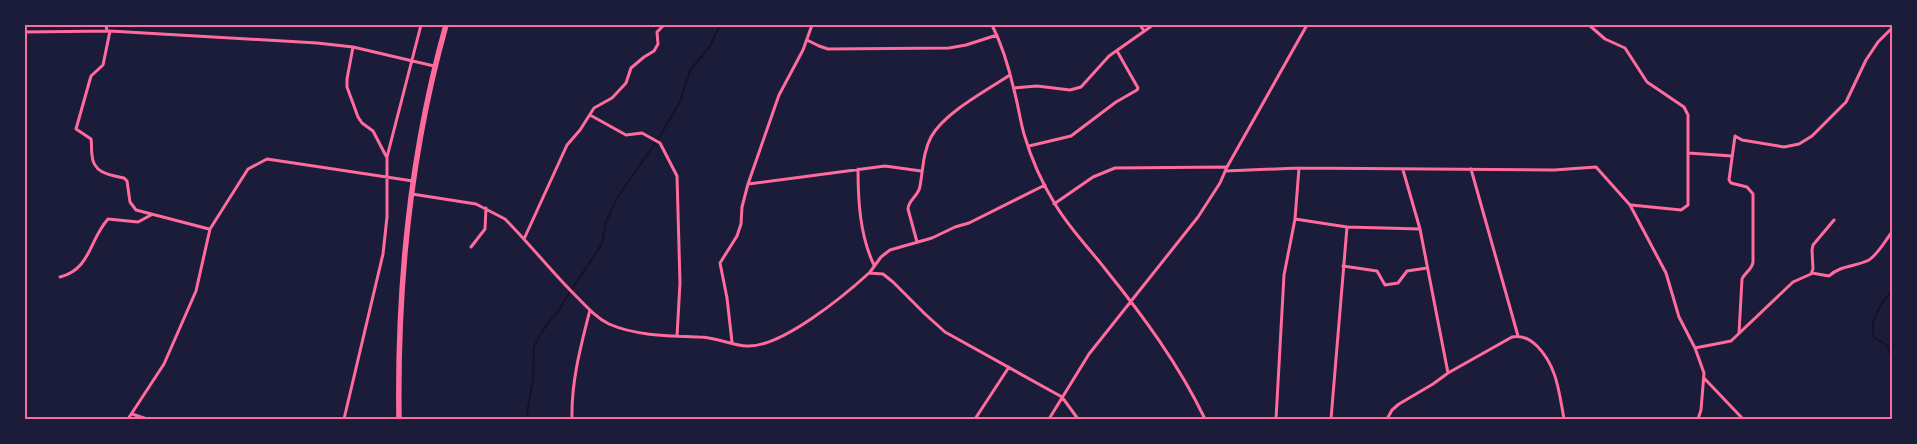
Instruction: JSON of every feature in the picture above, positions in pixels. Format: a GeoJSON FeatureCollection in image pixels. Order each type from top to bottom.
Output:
{"type":"FeatureCollection","features":[{"type":"Feature","properties":{"kind":"highway"},"geometry":{"type":"LineString","coordinates":[[400,419],[398,354],[403,260],[413,181],[434,66],[446,25]]}},
{"type":"Feature","properties":{"kind":"street"},"geometry":{"type":"LineString","coordinates":[[106,25],[108,31],[103,65],[91,76],[76,129],[91,139],[92,157],[101,173],[124,178],[129,186],[128,195],[133,208],[210,229]]}},
{"type":"Feature","properties":{"kind":"street"},"geometry":{"type":"LineString","coordinates":[[344,419],[383,254],[387,212],[387,157],[421,25]]}},
{"type":"Feature","properties":{"kind":"street"},"geometry":{"type":"LineString","coordinates":[[544,25],[551,25]]}},
{"type":"Feature","properties":{"kind":"street"},"geometry":{"type":"LineString","coordinates":[[524,239],[567,145],[596,106],[612,98],[626,83],[631,68],[644,57],[654,52],[658,44],[657,32],[664,25]]}},
{"type":"Feature","properties":{"kind":"street"},"geometry":{"type":"LineString","coordinates":[[732,342],[727,298],[720,263],[737,236],[748,184],[779,96],[808,40],[812,25]]}},
{"type":"Feature","properties":{"kind":"street"},"geometry":{"type":"LineString","coordinates":[[992,25],[1014,88],[1028,146],[1054,204],[1107,271],[1174,362],[1205,419]]}},
{"type":"Feature","properties":{"kind":"street"},"geometry":{"type":"LineString","coordinates":[[1140,25],[1144,31]]}},
{"type":"Feature","properties":{"kind":"street"},"geometry":{"type":"LineString","coordinates":[[1014,88],[1037,86],[1070,90],[1084,85],[1102,62],[1153,25]]}},
{"type":"Feature","properties":{"kind":"street"},"geometry":{"type":"LineString","coordinates":[[1049,419],[1089,354],[1198,217],[1220,183],[1307,25]]}},
{"type":"Feature","properties":{"kind":"street"},"geometry":{"type":"LineString","coordinates":[[1589,25],[1605,38],[1624,48],[1647,82],[1686,110],[1688,115],[1689,201],[1686,208],[1681,210],[1630,205]]}},
{"type":"Feature","properties":{"kind":"street"},"geometry":{"type":"LineString","coordinates":[[1739,333],[1742,279],[1751,269],[1753,262],[1753,194],[1747,188],[1730,182],[1729,178],[1736,136],[1742,140],[1784,146],[1799,144],[1812,136],[1846,102],[1866,60],[1892,26]]}},
{"type":"Feature","properties":{"kind":"street"},"geometry":{"type":"LineString","coordinates":[[25,32],[108,31],[258,39],[353,47],[434,66]]}},
{"type":"Feature","properties":{"kind":"street"},"geometry":{"type":"LineString","coordinates":[[808,40],[828,48],[950,48],[997,35]]}},
{"type":"Feature","properties":{"kind":"street"},"geometry":{"type":"LineString","coordinates":[[353,47],[347,88],[358,117],[362,123],[373,131],[387,157]]}},
{"type":"Feature","properties":{"kind":"street"},"geometry":{"type":"LineString","coordinates":[[1028,146],[1071,136],[1116,102],[1137,90],[1138,88],[1117,51]]}},
{"type":"Feature","properties":{"kind":"street"},"geometry":{"type":"LineString","coordinates":[[918,242],[908,206],[920,189],[921,171],[927,146],[934,133],[963,105],[1010,75]]}},
{"type":"Feature","properties":{"kind":"street"},"geometry":{"type":"LineString","coordinates":[[590,115],[626,135],[642,133],[660,143],[677,176],[680,283],[677,336]]}},
{"type":"Feature","properties":{"kind":"street"},"geometry":{"type":"LineString","coordinates":[[1688,153],[1732,156]]}},
{"type":"Feature","properties":{"kind":"street"},"geometry":{"type":"LineString","coordinates":[[128,419],[164,364],[196,291],[210,229],[248,169],[267,159],[413,181]]}},
{"type":"Feature","properties":{"kind":"street"},"geometry":{"type":"LineString","coordinates":[[748,184],[885,166],[921,171]]}},
{"type":"Feature","properties":{"kind":"street"},"geometry":{"type":"LineString","coordinates":[[1054,204],[1093,177],[1115,168],[1554,170],[1593,166],[1598,168],[1630,205],[1666,273],[1679,318],[1695,348],[1704,378],[1701,410],[1698,419]]}},
{"type":"Feature","properties":{"kind":"street"},"geometry":{"type":"LineString","coordinates":[[1276,419],[1284,274],[1295,219],[1299,168]]}},
{"type":"Feature","properties":{"kind":"street"},"geometry":{"type":"LineString","coordinates":[[858,169],[858,199],[867,249],[874,266]]}},
{"type":"Feature","properties":{"kind":"street"},"geometry":{"type":"LineString","coordinates":[[1471,169],[1518,336]]}},
{"type":"Feature","properties":{"kind":"street"},"geometry":{"type":"LineString","coordinates":[[1403,170],[1420,229],[1448,373]]}},
{"type":"Feature","properties":{"kind":"street"},"geometry":{"type":"LineString","coordinates":[[412,194],[476,204],[505,219],[570,290],[590,310],[609,324],[637,332],[712,337],[746,347],[756,346],[774,339],[829,308],[869,273],[886,253],[970,222],[1045,186]]}},
{"type":"Feature","properties":{"kind":"street"},"geometry":{"type":"LineString","coordinates":[[471,247],[484,231],[486,208]]}},
{"type":"Feature","properties":{"kind":"street"},"geometry":{"type":"LineString","coordinates":[[60,277],[71,274],[80,268],[108,219],[138,222],[152,214]]}},
{"type":"Feature","properties":{"kind":"street"},"geometry":{"type":"LineString","coordinates":[[1295,219],[1346,227],[1420,229]]}},
{"type":"Feature","properties":{"kind":"street"},"geometry":{"type":"LineString","coordinates":[[1812,273],[1814,269],[1813,245],[1834,220]]}},
{"type":"Feature","properties":{"kind":"street"},"geometry":{"type":"LineString","coordinates":[[1330,419],[1346,227]]}},
{"type":"Feature","properties":{"kind":"street"},"geometry":{"type":"LineString","coordinates":[[1695,348],[1726,342],[1739,333],[1793,282],[1812,273],[1829,276],[1840,268],[1871,259],[1892,232]]}},
{"type":"Feature","properties":{"kind":"street"},"geometry":{"type":"LineString","coordinates":[[1343,266],[1378,271],[1385,285],[1398,283],[1407,271],[1427,268]]}},
{"type":"Feature","properties":{"kind":"street"},"geometry":{"type":"LineString","coordinates":[[869,273],[883,274],[945,332],[1062,397],[1078,419]]}},
{"type":"Feature","properties":{"kind":"street"},"geometry":{"type":"LineString","coordinates":[[572,419],[580,348],[590,310]]}},
{"type":"Feature","properties":{"kind":"street"},"geometry":{"type":"LineString","coordinates":[[1387,419],[1392,410],[1399,404],[1448,373],[1512,337],[1518,336],[1530,340],[1549,360],[1557,378],[1564,419]]}},
{"type":"Feature","properties":{"kind":"street"},"geometry":{"type":"LineString","coordinates":[[975,419],[1009,367]]}},
{"type":"Feature","properties":{"kind":"street"},"geometry":{"type":"LineString","coordinates":[[1704,378],[1743,419]]}},
{"type":"Feature","properties":{"kind":"street"},"geometry":{"type":"LineString","coordinates":[[132,414],[147,419]]}},
{"type":"Feature","properties":{"kind":"waterway"},"geometry":{"type":"LineString","coordinates":[[526,419],[533,380],[534,347],[540,335],[558,312],[602,243],[606,222],[617,198],[658,139],[680,102],[690,70],[709,48],[720,25]]}},
{"type":"Feature","properties":{"kind":"waterway"},"geometry":{"type":"LineString","coordinates":[[1892,291],[1877,312],[1873,325],[1874,337],[1888,346],[1892,360]]}}]}
